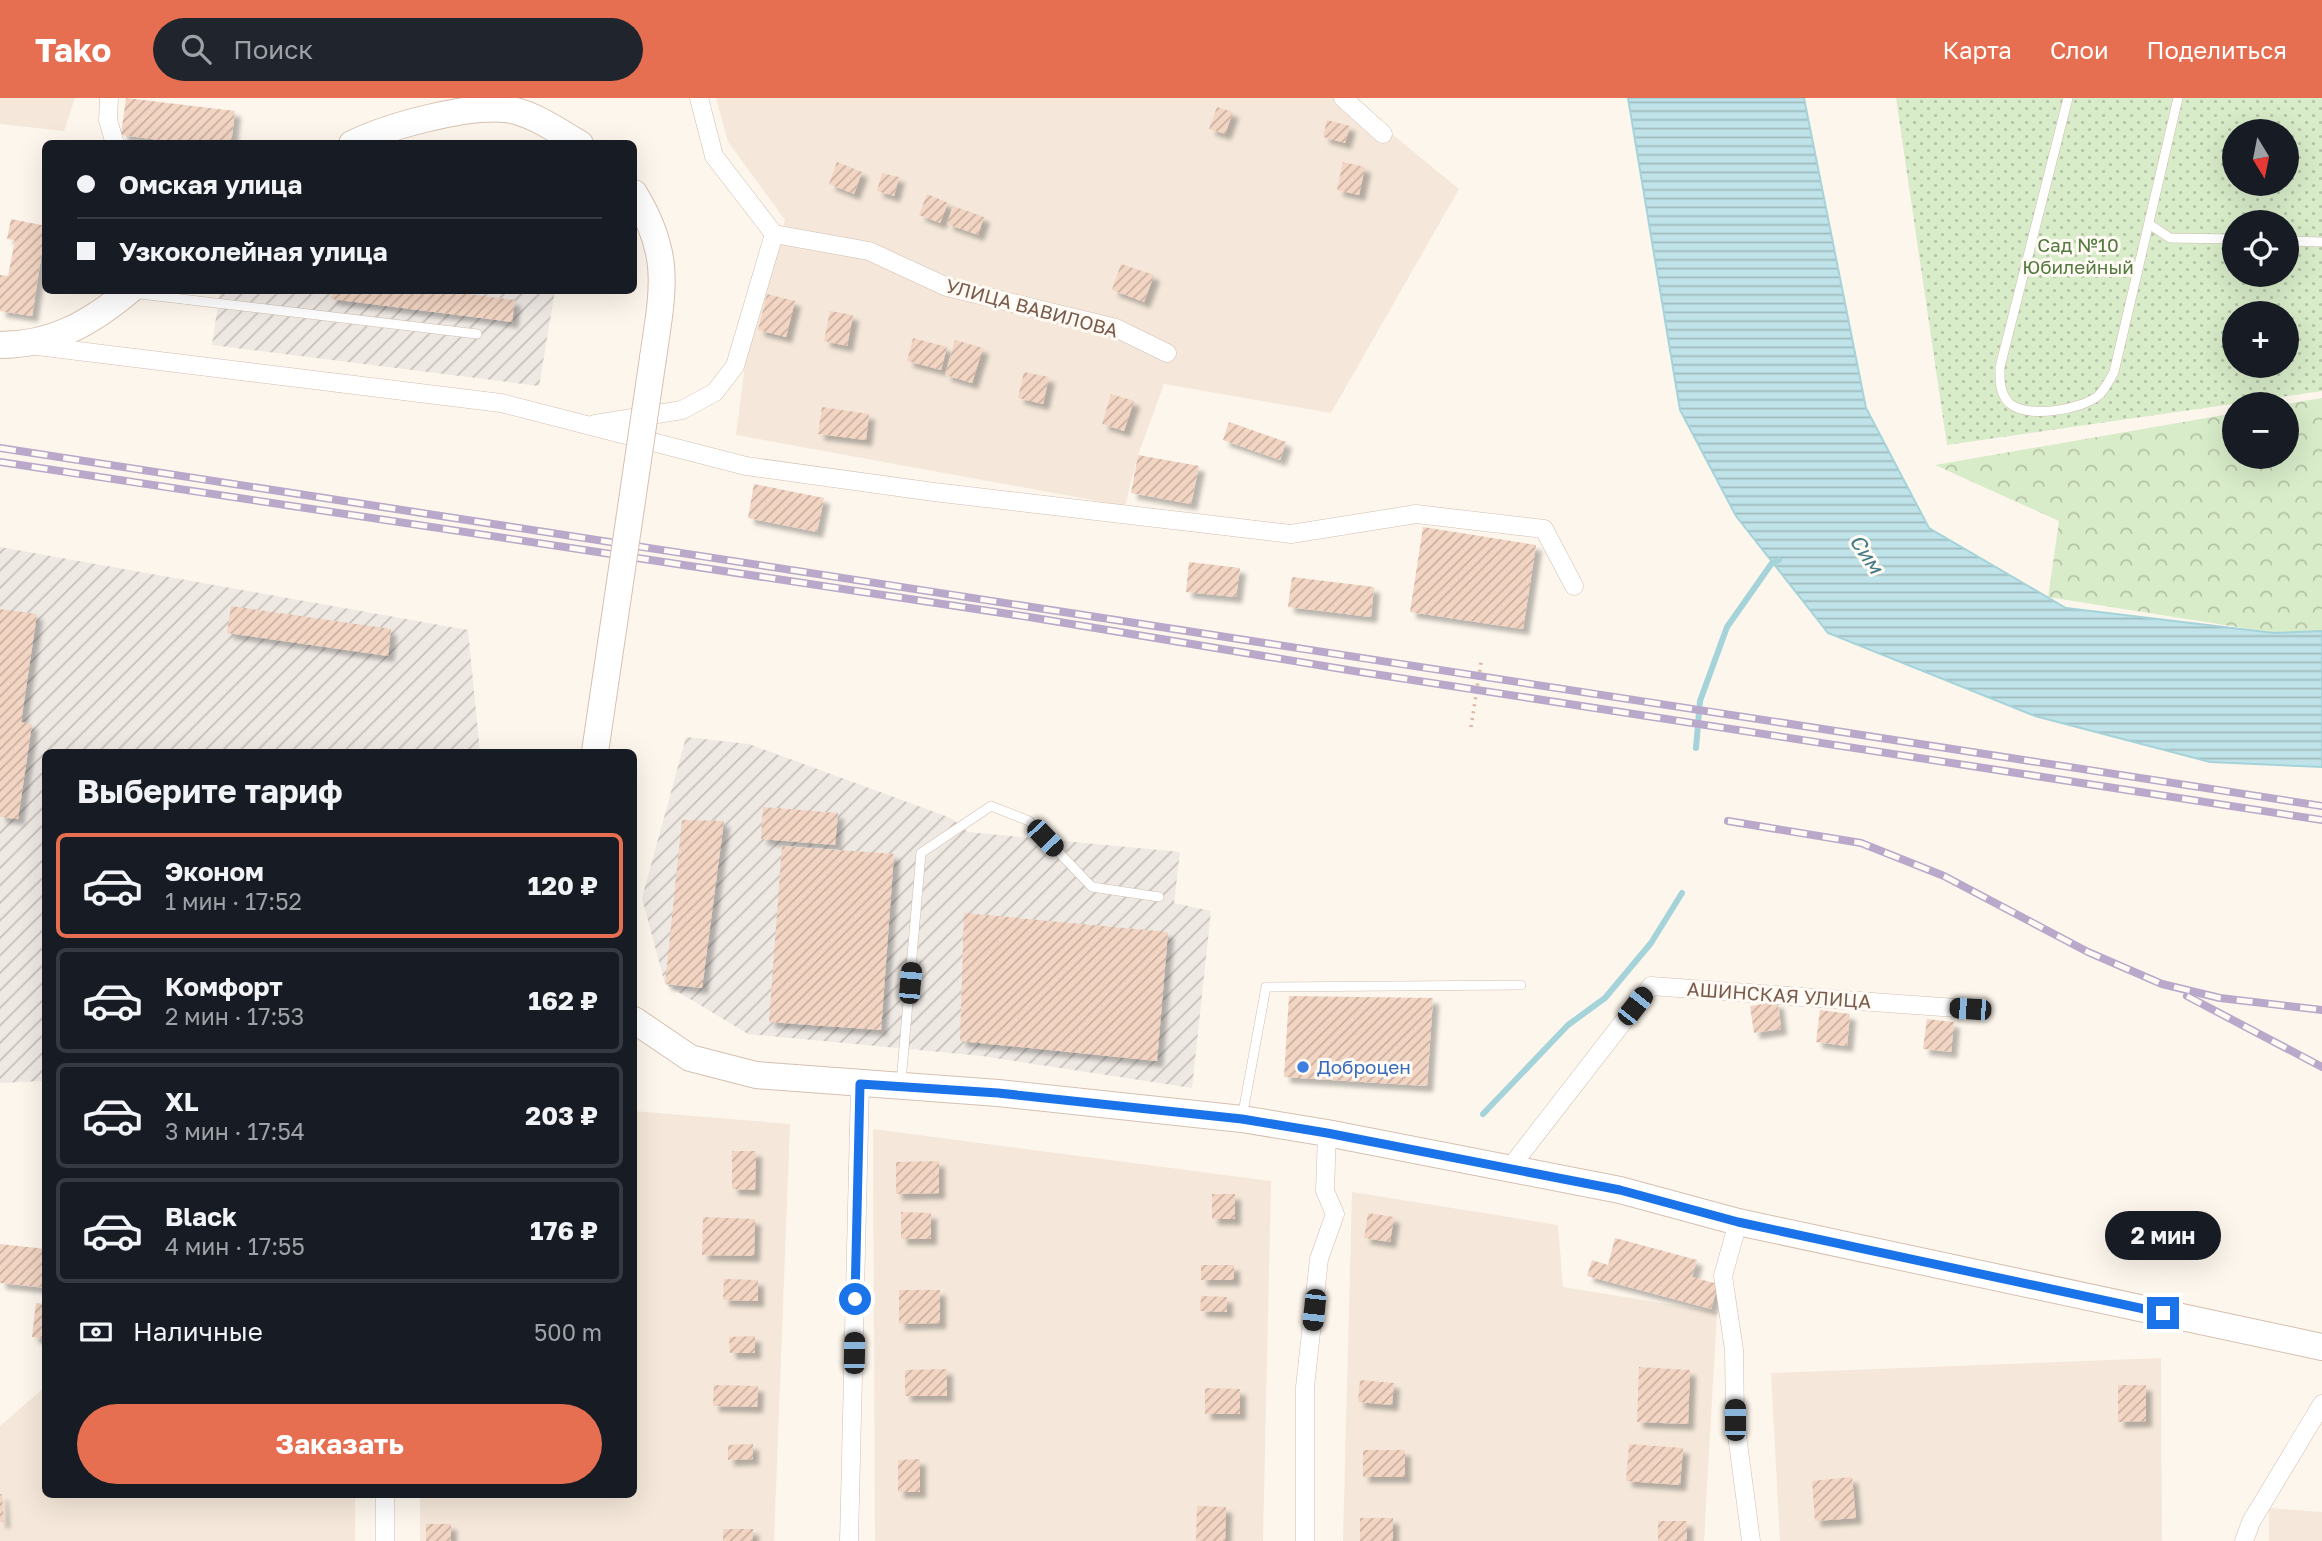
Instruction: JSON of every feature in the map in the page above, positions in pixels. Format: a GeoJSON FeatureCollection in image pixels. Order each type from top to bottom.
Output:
{"type":"FeatureCollection","features":[{"type":"Feature","properties":{"kind":"street"},"geometry":{"type":"LineString","coordinates":[[109,98],[108,120],[114,140]]}},
{"type":"Feature","properties":{"kind":"street"},"geometry":{"type":"LineString","coordinates":[[588,425],[682,410],[715,392],[735,366],[774,234],[714,156],[699,98]]}},
{"type":"Feature","properties":{"kind":"street"},"geometry":{"type":"LineString","coordinates":[[1343,98],[1382,134]]}},
{"type":"Feature","properties":{"kind":"street"},"geometry":{"type":"LineString","coordinates":[[364,140],[437,116],[506,109],[550,126],[573,140]]}},
{"type":"Feature","properties":{"kind":"street"},"geometry":{"type":"LineString","coordinates":[[595,749],[664,285],[660,250],[637,197]]}},
{"type":"Feature","properties":{"kind":"street","name":"УЛИЦА ВАВИЛОВА"},"geometry":{"type":"LineString","coordinates":[[774,234],[869,251],[947,287],[1116,328],[1167,353]]}},
{"type":"Feature","properties":{"kind":"street"},"geometry":{"type":"LineString","coordinates":[[13,345],[78,329],[126,294]]}},
{"type":"Feature","properties":{"kind":"street"},"geometry":{"type":"LineString","coordinates":[[13,345],[501,403],[746,466],[934,492],[1291,534],[1416,514],[1544,529],[1574,586]]}},
{"type":"Feature","properties":{"kind":"street","name":"АШИНСКАЯ УЛИЦА"},"geometry":{"type":"LineString","coordinates":[[1509,1169],[1651,986],[1970,1009]]}},
{"type":"Feature","properties":{"kind":"street"},"geometry":{"type":"LineString","coordinates":[[637,1022],[690,1058],[756,1075],[998,1093],[1242,1119],[1327,1133],[1620,1190],[1738,1222],[2322,1348]]}},
{"type":"Feature","properties":{"kind":"street"},"geometry":{"type":"LineString","coordinates":[[849,1541],[860,1084]]}},
{"type":"Feature","properties":{"kind":"street"},"geometry":{"type":"LineString","coordinates":[[1305,1541],[1305,1387],[1319,1259],[1335,1214],[1325,1191],[1327,1133]]}},
{"type":"Feature","properties":{"kind":"street"},"geometry":{"type":"LineString","coordinates":[[1738,1222],[1723,1276],[1734,1350],[1735,1420],[1751,1541]]}},
{"type":"Feature","properties":{"kind":"street"},"geometry":{"type":"LineString","coordinates":[[2244,1541],[2251,1522],[2322,1404]]}},
{"type":"Feature","properties":{"kind":"street"},"geometry":{"type":"LineString","coordinates":[[385,1498],[385,1541]]}},
{"type":"Feature","properties":{"kind":"lane"},"geometry":{"type":"LineString","coordinates":[[2068,98],[2000,367],[1999,387],[2010,404],[2030,411],[2082,406],[2100,394],[2114,372],[2178,98]]}},
{"type":"Feature","properties":{"kind":"lane"},"geometry":{"type":"LineString","coordinates":[[2149,224],[2170,237],[2222,239]]}},
{"type":"Feature","properties":{"kind":"lane"},"geometry":{"type":"LineString","coordinates":[[2299,241],[2322,242]]}},
{"type":"Feature","properties":{"kind":"lane"},"geometry":{"type":"LineString","coordinates":[[146,294],[477,334]]}},
{"type":"Feature","properties":{"kind":"lane"},"geometry":{"type":"LineString","coordinates":[[901,1087],[921,853],[991,806],[1029,821],[1092,887],[1159,897]]}},
{"type":"Feature","properties":{"kind":"lane"},"geometry":{"type":"LineString","coordinates":[[1242,1119],[1266,987],[1521,985]]}},
{"type":"Feature","properties":{"kind":"path"},"geometry":{"type":"LineString","coordinates":[[1471,727],[1481,662]]}},
{"type":"Feature","properties":{"kind":"shaded area"},"geometry":{"type":"Polygon","coordinates":[[[0,98],[75,98],[64,131],[0,124],[0,98]]]}},
{"type":"Feature","properties":{"kind":"shaded area"},"geometry":{"type":"Polygon","coordinates":[[[716,98],[1348,98],[1459,189],[1331,413],[1164,384],[1138,455],[1125,506],[736,435],[750,326],[785,220],[728,142],[716,98]]]}},
{"type":"Feature","properties":{"kind":"shaded area"},"geometry":{"type":"Polygon","coordinates":[[[220,294],[554,294],[539,386],[212,345],[220,294]]]}},
{"type":"Feature","properties":{"kind":"shaded area"},"geometry":{"type":"Polygon","coordinates":[[[0,547],[468,630],[480,749],[42,749],[42,1081],[0,1083],[0,547]]]}},
{"type":"Feature","properties":{"kind":"shaded area"},"geometry":{"type":"Polygon","coordinates":[[[686,737],[749,744],[951,818],[968,832],[1180,852],[1174,903],[1211,911],[1192,1088],[982,1056],[748,1034],[665,984],[642,898],[686,737]]]}},
{"type":"Feature","properties":{"kind":"shaded area"},"geometry":{"type":"Polygon","coordinates":[[[637,1111],[790,1124],[774,1541],[420,1541],[420,1498],[637,1498],[637,1111]]]}},
{"type":"Feature","properties":{"kind":"shaded area"},"geometry":{"type":"Polygon","coordinates":[[[873,1129],[1271,1181],[1263,1541],[875,1541],[873,1129]]]}},
{"type":"Feature","properties":{"kind":"shaded area"},"geometry":{"type":"Polygon","coordinates":[[[1352,1192],[1558,1225],[1563,1287],[1717,1312],[1704,1541],[1343,1541],[1352,1192]]]}},
{"type":"Feature","properties":{"kind":"shaded area"},"geometry":{"type":"Polygon","coordinates":[[[2161,1358],[2162,1541],[1780,1541],[1771,1373],[2161,1358]]]}},
{"type":"Feature","properties":{"kind":"shaded area"},"geometry":{"type":"Polygon","coordinates":[[[42,1390],[42,1498],[355,1498],[355,1541],[0,1541],[0,1426],[42,1390]]]}},
{"type":"Feature","properties":{"kind":"shaded area"},"geometry":{"type":"Polygon","coordinates":[[[2269,1508],[2322,1512],[2322,1541],[2269,1541],[2269,1508]]]}},
{"type":"Feature","properties":{"kind":"green space","name":"Сад №10 Юбилейный"},"geometry":{"type":"Polygon","coordinates":[[[1896,98],[2322,98],[2322,391],[2299,394],[2299,392],[2222,392],[2222,405],[1947,445],[1896,98]]]}},
{"type":"Feature","properties":{"kind":"green space"},"geometry":{"type":"Polygon","coordinates":[[[2322,398],[2322,631],[2275,633],[2048,597],[2059,521],[1935,465],[2222,415],[2222,469],[2299,469],[2299,402],[2322,398]]]}},
{"type":"Feature","properties":{"kind":"water","name":"Сим"},"geometry":{"type":"Polygon","coordinates":[[[1628,98],[1804,98],[1866,408],[1929,528],[2066,608],[2274,633],[2322,631],[2322,767],[2210,762],[2035,716],[1828,633],[1736,516],[1680,410],[1628,98]]]}},
{"type":"Feature","properties":{"kind":"building"},"geometry":{"type":"Polygon","coordinates":[[[126,98],[235,111],[231,140],[160,140],[121,135],[126,98]]]}},
{"type":"Feature","properties":{"kind":"building"},"geometry":{"type":"Polygon","coordinates":[[[1217,107],[1233,112],[1225,134],[1209,129],[1217,107]]]}},
{"type":"Feature","properties":{"kind":"building"},"geometry":{"type":"Polygon","coordinates":[[[1327,120],[1350,126],[1345,143],[1323,137],[1327,120]]]}},
{"type":"Feature","properties":{"kind":"building"},"geometry":{"type":"Polygon","coordinates":[[[837,162],[862,172],[854,194],[829,184],[837,162]]]}},
{"type":"Feature","properties":{"kind":"building"},"geometry":{"type":"Polygon","coordinates":[[[1343,162],[1365,167],[1359,195],[1337,190],[1343,162]]]}},
{"type":"Feature","properties":{"kind":"building"},"geometry":{"type":"Polygon","coordinates":[[[882,173],[899,177],[894,196],[877,191],[882,173]]]}},
{"type":"Feature","properties":{"kind":"building"},"geometry":{"type":"Polygon","coordinates":[[[927,194],[948,203],[940,223],[919,215],[927,194]]]}},
{"type":"Feature","properties":{"kind":"building"},"geometry":{"type":"Polygon","coordinates":[[[953,206],[984,217],[978,235],[947,224],[953,206]]]}},
{"type":"Feature","properties":{"kind":"building"},"geometry":{"type":"Polygon","coordinates":[[[11,219],[42,225],[42,252],[32,316],[0,311],[0,275],[8,276],[15,240],[7,239],[11,219]]]}},
{"type":"Feature","properties":{"kind":"building"},"geometry":{"type":"Polygon","coordinates":[[[1121,264],[1154,275],[1144,302],[1112,290],[1121,264]]]}},
{"type":"Feature","properties":{"kind":"building"},"geometry":{"type":"Polygon","coordinates":[[[332,294],[474,294],[515,300],[512,322],[331,299],[332,294]]]}},
{"type":"Feature","properties":{"kind":"building"},"geometry":{"type":"Polygon","coordinates":[[[767,294],[795,301],[786,337],[758,330],[767,294]]]}},
{"type":"Feature","properties":{"kind":"building"},"geometry":{"type":"Polygon","coordinates":[[[830,311],[853,315],[847,346],[824,341],[830,311]]]}},
{"type":"Feature","properties":{"kind":"building"},"geometry":{"type":"Polygon","coordinates":[[[913,338],[947,347],[941,370],[907,361],[913,338]]]}},
{"type":"Feature","properties":{"kind":"building"},"geometry":{"type":"Polygon","coordinates":[[[955,340],[983,348],[972,383],[945,375],[955,340]]]}},
{"type":"Feature","properties":{"kind":"building"},"geometry":{"type":"Polygon","coordinates":[[[1024,372],[1049,377],[1043,404],[1018,398],[1024,372]]]}},
{"type":"Feature","properties":{"kind":"building"},"geometry":{"type":"Polygon","coordinates":[[[1111,394],[1134,401],[1124,431],[1102,424],[1111,394]]]}},
{"type":"Feature","properties":{"kind":"building"},"geometry":{"type":"Polygon","coordinates":[[[822,407],[869,414],[866,440],[818,434],[822,407]]]}},
{"type":"Feature","properties":{"kind":"building"},"geometry":{"type":"Polygon","coordinates":[[[1229,422],[1286,442],[1280,460],[1223,440],[1229,422]]]}},
{"type":"Feature","properties":{"kind":"building"},"geometry":{"type":"Polygon","coordinates":[[[1138,455],[1199,466],[1191,504],[1131,493],[1138,455]]]}},
{"type":"Feature","properties":{"kind":"building"},"geometry":{"type":"Polygon","coordinates":[[[754,484],[824,498],[817,532],[748,518],[754,484]]]}},
{"type":"Feature","properties":{"kind":"building"},"geometry":{"type":"Polygon","coordinates":[[[1423,527],[1536,545],[1523,629],[1410,612],[1423,527]]]}},
{"type":"Feature","properties":{"kind":"building"},"geometry":{"type":"Polygon","coordinates":[[[1189,562],[1240,568],[1236,597],[1186,592],[1189,562]]]}},
{"type":"Feature","properties":{"kind":"building"},"geometry":{"type":"Polygon","coordinates":[[[1292,577],[1374,587],[1371,617],[1288,607],[1292,577]]]}},
{"type":"Feature","properties":{"kind":"building"},"geometry":{"type":"Polygon","coordinates":[[[231,606],[391,629],[388,656],[227,633],[231,606]]]}},
{"type":"Feature","properties":{"kind":"building"},"geometry":{"type":"Polygon","coordinates":[[[0,609],[37,614],[21,722],[32,724],[18,819],[0,817],[0,609]]]}},
{"type":"Feature","properties":{"kind":"building"},"geometry":{"type":"Polygon","coordinates":[[[763,807],[838,813],[835,845],[761,839],[763,807]]]}},
{"type":"Feature","properties":{"kind":"building"},"geometry":{"type":"Polygon","coordinates":[[[682,820],[724,821],[702,988],[665,984],[682,820]]]}},
{"type":"Feature","properties":{"kind":"building"},"geometry":{"type":"Polygon","coordinates":[[[782,846],[894,854],[881,1030],[769,1022],[782,846]]]}},
{"type":"Feature","properties":{"kind":"building"},"geometry":{"type":"Polygon","coordinates":[[[964,913],[1168,932],[1157,1061],[960,1041],[964,913]]]}},
{"type":"Feature","properties":{"kind":"building"},"geometry":{"type":"Polygon","coordinates":[[[1289,996],[1433,998],[1427,1086],[1284,1077],[1289,996]]]}},
{"type":"Feature","properties":{"kind":"building"},"geometry":{"type":"Polygon","coordinates":[[[1778,1002],[1781,1029],[1754,1033],[1750,1006],[1778,1002]]]}},
{"type":"Feature","properties":{"kind":"building"},"geometry":{"type":"Polygon","coordinates":[[[1820,1010],[1850,1014],[1847,1046],[1816,1042],[1820,1010]]]}},
{"type":"Feature","properties":{"kind":"building"},"geometry":{"type":"Polygon","coordinates":[[[1927,1019],[1954,1022],[1951,1052],[1923,1049],[1927,1019]]]}},
{"type":"Feature","properties":{"kind":"building"},"geometry":{"type":"Polygon","coordinates":[[[732,1151],[756,1151],[755,1190],[732,1189],[732,1151]]]}},
{"type":"Feature","properties":{"kind":"building"},"geometry":{"type":"Polygon","coordinates":[[[939,1161],[939,1193],[896,1194],[896,1162],[939,1161]]]}},
{"type":"Feature","properties":{"kind":"building"},"geometry":{"type":"Polygon","coordinates":[[[1212,1194],[1235,1194],[1235,1219],[1212,1219],[1212,1194]]]}},
{"type":"Feature","properties":{"kind":"building"},"geometry":{"type":"Polygon","coordinates":[[[901,1212],[931,1213],[931,1239],[901,1239],[901,1212]]]}},
{"type":"Feature","properties":{"kind":"building"},"geometry":{"type":"Polygon","coordinates":[[[1368,1213],[1394,1217],[1390,1242],[1364,1238],[1368,1213]]]}},
{"type":"Feature","properties":{"kind":"building"},"geometry":{"type":"Polygon","coordinates":[[[703,1217],[755,1219],[754,1256],[702,1255],[703,1217]]]}},
{"type":"Feature","properties":{"kind":"building"},"geometry":{"type":"Polygon","coordinates":[[[1615,1238],[1697,1260],[1692,1277],[1718,1284],[1711,1309],[1587,1276],[1592,1260],[1608,1265],[1615,1238]]]}},
{"type":"Feature","properties":{"kind":"building"},"geometry":{"type":"Polygon","coordinates":[[[0,1244],[42,1249],[42,1288],[0,1283],[0,1244]]]}},
{"type":"Feature","properties":{"kind":"building"},"geometry":{"type":"Polygon","coordinates":[[[1201,1265],[1234,1265],[1234,1280],[1201,1280],[1201,1265]]]}},
{"type":"Feature","properties":{"kind":"building"},"geometry":{"type":"Polygon","coordinates":[[[724,1279],[758,1280],[758,1301],[723,1300],[724,1279]]]}},
{"type":"Feature","properties":{"kind":"building"},"geometry":{"type":"Polygon","coordinates":[[[899,1290],[940,1290],[940,1323],[899,1324],[899,1290]]]}},
{"type":"Feature","properties":{"kind":"building"},"geometry":{"type":"Polygon","coordinates":[[[1201,1296],[1227,1297],[1227,1312],[1200,1311],[1201,1296]]]}},
{"type":"Feature","properties":{"kind":"building"},"geometry":{"type":"Polygon","coordinates":[[[36,1303],[42,1304],[42,1338],[32,1337],[36,1303]]]}},
{"type":"Feature","properties":{"kind":"building"},"geometry":{"type":"Polygon","coordinates":[[[755,1336],[755,1353],[730,1353],[729,1337],[755,1336]]]}},
{"type":"Feature","properties":{"kind":"building"},"geometry":{"type":"Polygon","coordinates":[[[1639,1367],[1690,1370],[1688,1424],[1637,1422],[1639,1367]]]}},
{"type":"Feature","properties":{"kind":"building"},"geometry":{"type":"Polygon","coordinates":[[[947,1369],[947,1396],[905,1396],[905,1370],[947,1369]]]}},
{"type":"Feature","properties":{"kind":"building"},"geometry":{"type":"Polygon","coordinates":[[[1360,1380],[1394,1383],[1392,1405],[1358,1402],[1360,1380]]]}},
{"type":"Feature","properties":{"kind":"building"},"geometry":{"type":"Polygon","coordinates":[[[714,1385],[758,1386],[757,1407],[713,1406],[714,1385]]]}},
{"type":"Feature","properties":{"kind":"building"},"geometry":{"type":"Polygon","coordinates":[[[2118,1385],[2146,1385],[2146,1421],[2118,1422],[2118,1385]]]}},
{"type":"Feature","properties":{"kind":"building"},"geometry":{"type":"Polygon","coordinates":[[[1205,1388],[1240,1389],[1240,1414],[1205,1414],[1205,1388]]]}},
{"type":"Feature","properties":{"kind":"building"},"geometry":{"type":"Polygon","coordinates":[[[753,1444],[753,1459],[728,1460],[728,1445],[753,1444]]]}},
{"type":"Feature","properties":{"kind":"building"},"geometry":{"type":"Polygon","coordinates":[[[1629,1444],[1683,1448],[1680,1485],[1626,1481],[1629,1444]]]}},
{"type":"Feature","properties":{"kind":"building"},"geometry":{"type":"Polygon","coordinates":[[[1363,1450],[1405,1450],[1405,1477],[1363,1477],[1363,1450]]]}},
{"type":"Feature","properties":{"kind":"building"},"geometry":{"type":"Polygon","coordinates":[[[920,1459],[920,1492],[898,1492],[898,1460],[920,1459]]]}},
{"type":"Feature","properties":{"kind":"building"},"geometry":{"type":"Polygon","coordinates":[[[1852,1477],[1856,1518],[1815,1521],[1812,1481],[1852,1477]]]}},
{"type":"Feature","properties":{"kind":"building"},"geometry":{"type":"Polygon","coordinates":[[[2,1494],[4,1522],[0,1522],[2,1494]]]}},
{"type":"Feature","properties":{"kind":"building"},"geometry":{"type":"Polygon","coordinates":[[[1197,1506],[1226,1507],[1225,1541],[1196,1541],[1197,1506]]]}},
{"type":"Feature","properties":{"kind":"building"},"geometry":{"type":"Polygon","coordinates":[[[1360,1518],[1393,1518],[1393,1541],[1360,1541],[1360,1518]]]}},
{"type":"Feature","properties":{"kind":"building"},"geometry":{"type":"Polygon","coordinates":[[[1658,1521],[1687,1521],[1687,1541],[1658,1541],[1658,1521]]]}},
{"type":"Feature","properties":{"kind":"building"},"geometry":{"type":"Polygon","coordinates":[[[426,1524],[451,1524],[451,1541],[426,1541],[426,1524]]]}},
{"type":"Feature","properties":{"kind":"building"},"geometry":{"type":"Polygon","coordinates":[[[723,1529],[753,1529],[753,1541],[723,1541],[723,1529]]]}},
{"type":"Feature","properties":{"kind":"waterway"},"geometry":{"type":"LineString","coordinates":[[1696,748],[1700,701],[1727,627],[1772,563],[1779,560]]}},
{"type":"Feature","properties":{"kind":"waterway"},"geometry":{"type":"LineString","coordinates":[[1483,1114],[1568,1025],[1605,998],[1651,943],[1682,893]]}},
{"type":"Feature","properties":{"kind":"railway"},"geometry":{"type":"LineString","coordinates":[[0,448],[2322,806]]}},
{"type":"Feature","properties":{"kind":"railway"},"geometry":{"type":"LineString","coordinates":[[0,462],[1029,617],[1354,671],[2322,820]]}},
{"type":"Feature","properties":{"kind":"railway"},"geometry":{"type":"LineString","coordinates":[[1728,821],[1861,843],[1944,876],[2088,952],[2162,984],[2220,998],[2322,1010]]}},
{"type":"Feature","properties":{"kind":"railway"},"geometry":{"type":"LineString","coordinates":[[2187,996],[2322,1067]]}},
{"type":"Feature","properties":{"kind":"place","name":"Доброцен"},"geometry":{"type":"Point","coordinates":[1303,1067]}},
{"type":"Feature","properties":{"kind":"route"},"geometry":{"type":"LineString","coordinates":[[855,1299],[860,1084],[998,1093],[1242,1119],[1327,1133],[1620,1190],[1738,1222],[2163,1313]]}}]}
